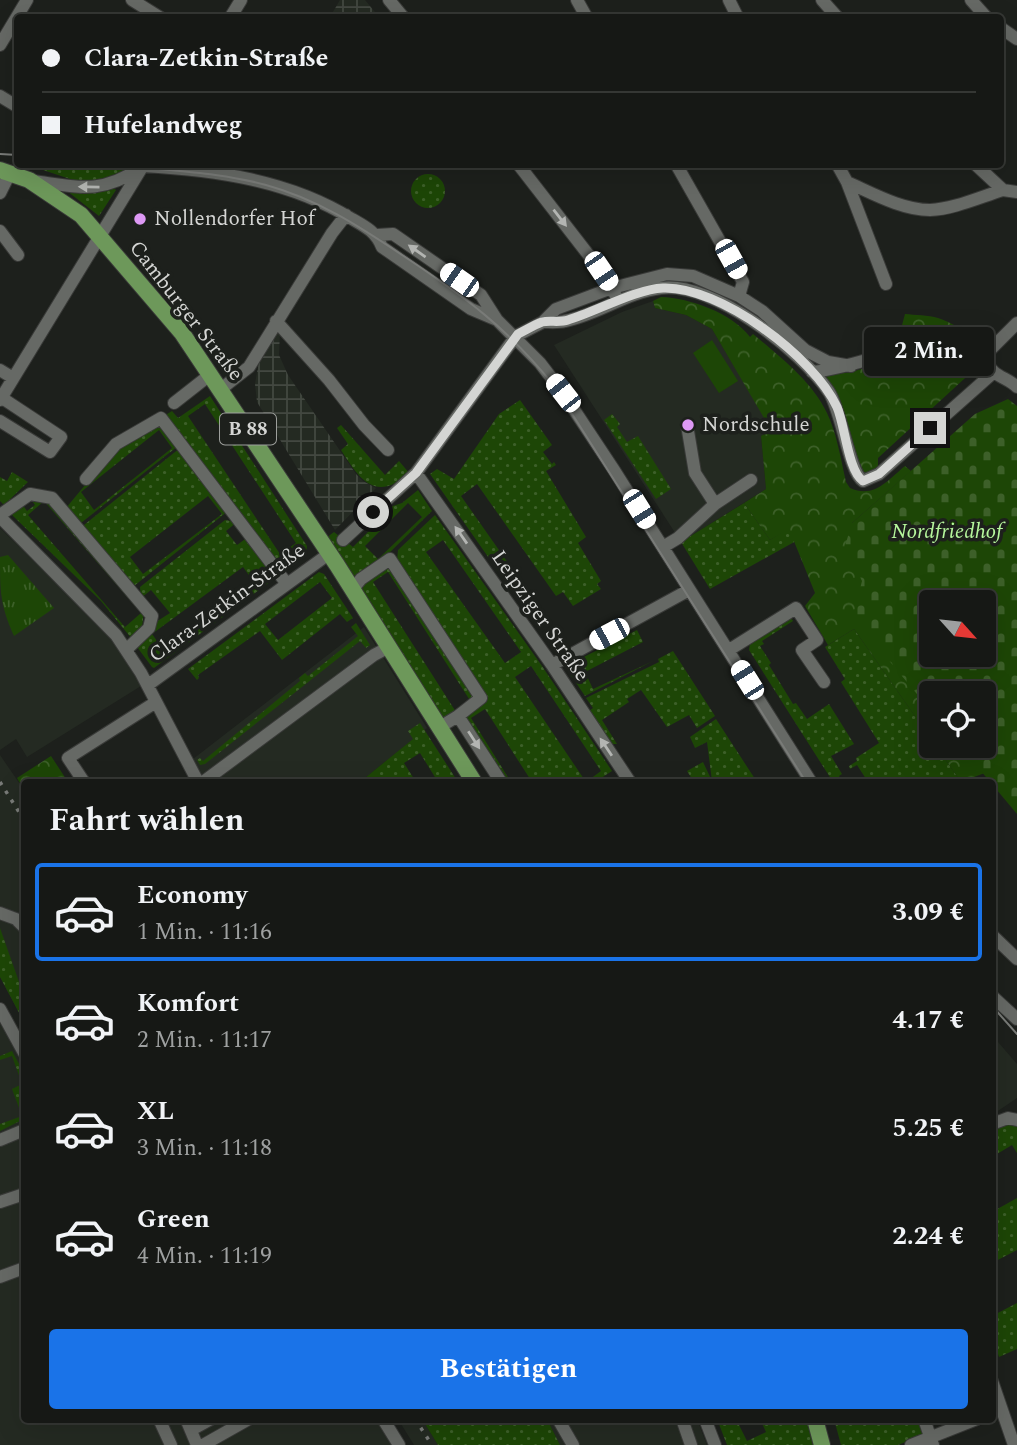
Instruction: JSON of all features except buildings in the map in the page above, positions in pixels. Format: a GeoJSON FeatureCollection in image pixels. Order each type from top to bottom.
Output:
{"type":"FeatureCollection","features":[{"type":"Feature","properties":{"kind":"main road","name":"B 88"},"geometry":{"type":"LineString","coordinates":[[5,171],[29,180],[68,205],[100,235]]}},
{"type":"Feature","properties":{"kind":"main road","name":"Camburger Straße"},"geometry":{"type":"LineString","coordinates":[[100,235],[182,333],[211,374],[330,553],[472,779]]}},
{"type":"Feature","properties":{"kind":"main road"},"geometry":{"type":"LineString","coordinates":[[816,1423],[822,1445]]}},
{"type":"Feature","properties":{"kind":"street"},"geometry":{"type":"LineString","coordinates":[[132,0],[155,14]]}},
{"type":"Feature","properties":{"kind":"street"},"geometry":{"type":"LineString","coordinates":[[389,0],[401,14]]}},
{"type":"Feature","properties":{"kind":"street"},"geometry":{"type":"LineString","coordinates":[[822,0],[834,14]]}},
{"type":"Feature","properties":{"kind":"street"},"geometry":{"type":"LineString","coordinates":[[971,0],[983,14]]}},
{"type":"Feature","properties":{"kind":"street"},"geometry":{"type":"LineString","coordinates":[[0,45],[14,22]]}},
{"type":"Feature","properties":{"kind":"street"},"geometry":{"type":"LineString","coordinates":[[29,180],[103,187],[121,180],[139,168]]}},
{"type":"Feature","properties":{"kind":"street"},"geometry":{"type":"LineString","coordinates":[[0,421],[50,452],[61,438],[1,399],[141,168]]}},
{"type":"Feature","properties":{"kind":"street"},"geometry":{"type":"LineString","coordinates":[[173,168],[263,181],[295,191],[346,215],[377,235],[393,234],[481,295],[497,320],[516,336],[563,393],[809,779]]}},
{"type":"Feature","properties":{"kind":"street"},"geometry":{"type":"LineString","coordinates":[[521,168],[612,288],[618,301]]}},
{"type":"Feature","properties":{"kind":"street"},"geometry":{"type":"LineString","coordinates":[[678,168],[743,282],[739,296]]}},
{"type":"Feature","properties":{"kind":"street"},"geometry":{"type":"LineString","coordinates":[[839,168],[848,182],[886,284]]}},
{"type":"Feature","properties":{"kind":"street"},"geometry":{"type":"LineString","coordinates":[[979,168],[1003,190]]}},
{"type":"Feature","properties":{"kind":"street"},"geometry":{"type":"LineString","coordinates":[[0,193],[5,171]]}},
{"type":"Feature","properties":{"kind":"street"},"geometry":{"type":"LineString","coordinates":[[848,182],[899,204],[929,210],[1003,190],[1017,192]]}},
{"type":"Feature","properties":{"kind":"street"},"geometry":{"type":"LineString","coordinates":[[221,389],[249,367],[332,233],[346,215]]}},
{"type":"Feature","properties":{"kind":"street"},"geometry":{"type":"LineString","coordinates":[[0,231],[18,256]]}},
{"type":"Feature","properties":{"kind":"street"},"geometry":{"type":"LineString","coordinates":[[343,540],[416,473],[516,336],[543,321],[556,309],[612,288],[667,274],[693,276],[739,296],[762,311],[805,350],[828,362],[850,366]]}},
{"type":"Feature","properties":{"kind":"street"},"geometry":{"type":"LineString","coordinates":[[543,321],[564,322],[661,288],[683,289],[712,300],[761,326],[812,372],[837,408],[858,478],[867,481],[879,474],[993,372]]}},
{"type":"Feature","properties":{"kind":"street"},"geometry":{"type":"LineString","coordinates":[[276,321],[388,450]]}},
{"type":"Feature","properties":{"kind":"street"},"geometry":{"type":"LineString","coordinates":[[982,358],[1017,323]]}},
{"type":"Feature","properties":{"kind":"street"},"geometry":{"type":"LineString","coordinates":[[812,372],[850,366],[928,345],[952,347],[982,358],[993,372],[1017,387]]}},
{"type":"Feature","properties":{"kind":"street"},"geometry":{"type":"LineString","coordinates":[[0,370],[13,379]]}},
{"type":"Feature","properties":{"kind":"street"},"geometry":{"type":"LineString","coordinates":[[174,403],[211,374]]}},
{"type":"Feature","properties":{"kind":"street"},"geometry":{"type":"LineString","coordinates":[[86,479],[116,444],[161,418],[287,584]]}},
{"type":"Feature","properties":{"kind":"street"},"geometry":{"type":"LineString","coordinates":[[687,425],[695,473],[715,504]]}},
{"type":"Feature","properties":{"kind":"street","name":"Leipziger Straße"},"geometry":{"type":"LineString","coordinates":[[416,473],[552,665],[628,779]]}},
{"type":"Feature","properties":{"kind":"street"},"geometry":{"type":"LineString","coordinates":[[663,547],[678,538],[715,504],[751,480]]}},
{"type":"Feature","properties":{"kind":"street"},"geometry":{"type":"LineString","coordinates":[[126,650],[149,628],[152,616],[52,498],[30,494],[0,516],[104,622],[126,650],[198,779]]}},
{"type":"Feature","properties":{"kind":"street","name":"Clara-Zetkin-Straße"},"geometry":{"type":"LineString","coordinates":[[148,685],[330,553]]}},
{"type":"Feature","properties":{"kind":"street"},"geometry":{"type":"LineString","coordinates":[[352,590],[361,579],[390,559],[481,698],[440,727]]}},
{"type":"Feature","properties":{"kind":"street"},"geometry":{"type":"LineString","coordinates":[[552,665],[689,590]]}},
{"type":"Feature","properties":{"kind":"street"},"geometry":{"type":"LineString","coordinates":[[729,650],[796,608],[817,640],[802,650],[824,682]]}},
{"type":"Feature","properties":{"kind":"street"},"geometry":{"type":"LineString","coordinates":[[204,779],[374,655],[389,647]]}},
{"type":"Feature","properties":{"kind":"street"},"geometry":{"type":"LineString","coordinates":[[82,779],[68,758],[156,702]]}},
{"type":"Feature","properties":{"kind":"street"},"geometry":{"type":"LineString","coordinates":[[458,716],[499,779]]}},
{"type":"Feature","properties":{"kind":"street"},"geometry":{"type":"LineString","coordinates":[[0,913],[16,919],[21,924]]}},
{"type":"Feature","properties":{"kind":"street"},"geometry":{"type":"LineString","coordinates":[[996,939],[1017,959]]}},
{"type":"Feature","properties":{"kind":"street"},"geometry":{"type":"LineString","coordinates":[[996,1000],[1017,1019]]}},
{"type":"Feature","properties":{"kind":"street"},"geometry":{"type":"LineString","coordinates":[[0,1009],[21,1048]]}},
{"type":"Feature","properties":{"kind":"street"},"geometry":{"type":"LineString","coordinates":[[996,1122],[1008,1118],[1017,1120]]}},
{"type":"Feature","properties":{"kind":"street"},"geometry":{"type":"LineString","coordinates":[[0,1140],[21,1131]]}},
{"type":"Feature","properties":{"kind":"street"},"geometry":{"type":"LineString","coordinates":[[0,1202],[21,1195]]}},
{"type":"Feature","properties":{"kind":"street"},"geometry":{"type":"LineString","coordinates":[[0,1277],[21,1269]]}},
{"type":"Feature","properties":{"kind":"street"},"geometry":{"type":"LineString","coordinates":[[997,1411],[1012,1422],[1014,1445]]}},
{"type":"Feature","properties":{"kind":"street"},"geometry":{"type":"LineString","coordinates":[[161,1423],[171,1445]]}},
{"type":"Feature","properties":{"kind":"street"},"geometry":{"type":"LineString","coordinates":[[203,1445],[242,1423]]}},
{"type":"Feature","properties":{"kind":"street"},"geometry":{"type":"LineString","coordinates":[[385,1423],[399,1445]]}},
{"type":"Feature","properties":{"kind":"street"},"geometry":{"type":"LineString","coordinates":[[560,1423],[573,1445]]}},
{"type":"Feature","properties":{"kind":"street"},"geometry":{"type":"LineString","coordinates":[[683,1423],[691,1445]]}},
{"type":"Feature","properties":{"kind":"street"},"geometry":{"type":"LineString","coordinates":[[707,1423],[715,1445]]}},
{"type":"Feature","properties":{"kind":"street"},"geometry":{"type":"LineString","coordinates":[[925,1423],[932,1441]]}},
{"type":"Feature","properties":{"kind":"street"},"geometry":{"type":"LineString","coordinates":[[911,1445],[932,1441],[968,1423]]}},
{"type":"Feature","properties":{"kind":"street"},"geometry":{"type":"LineString","coordinates":[[188,1425],[197,1445]]}},
{"type":"Feature","properties":{"kind":"shaded area"},"geometry":{"type":"Polygon","coordinates":[[[340,0],[365,0],[377,14],[332,14],[340,0]]]}},
{"type":"Feature","properties":{"kind":"shaded area","name":"Nordschule"},"geometry":{"type":"Polygon","coordinates":[[[653,301],[655,308],[686,315],[712,329],[772,430],[761,436],[766,489],[681,542],[554,345],[622,312],[653,301]]]}},
{"type":"Feature","properties":{"kind":"shaded area"},"geometry":{"type":"Polygon","coordinates":[[[276,327],[280,331],[279,355],[288,375],[356,474],[376,488],[335,530],[257,402],[255,384],[259,361],[276,327]]]}},
{"type":"Feature","properties":{"kind":"shaded area"},"geometry":{"type":"Polygon","coordinates":[[[0,528],[86,610],[115,643],[141,686],[27,757],[16,739],[0,750],[0,528]]]}},
{"type":"Feature","properties":{"kind":"shaded area"},"geometry":{"type":"Polygon","coordinates":[[[364,627],[427,728],[364,779],[200,779],[193,759],[364,627]]]}},
{"type":"Feature","properties":{"kind":"shaded area"},"geometry":{"type":"Polygon","coordinates":[[[0,755],[21,786],[21,1016],[0,977],[0,755]]]}},
{"type":"Feature","properties":{"kind":"shaded area"},"geometry":{"type":"Polygon","coordinates":[[[0,1019],[21,1058],[21,1126],[0,1134],[0,1019]]]}},
{"type":"Feature","properties":{"kind":"shaded area"},"geometry":{"type":"Polygon","coordinates":[[[996,1040],[1017,1064],[1017,1098],[996,1112],[996,1040]]]}},
{"type":"Feature","properties":{"kind":"shaded area"},"geometry":{"type":"Polygon","coordinates":[[[21,1137],[21,1423],[156,1423],[165,1445],[0,1445],[0,1145],[21,1137]]]}},
{"type":"Feature","properties":{"kind":"shaded area"},"geometry":{"type":"Polygon","coordinates":[[[168,1423],[391,1423],[405,1445],[177,1445],[168,1423]]]}},
{"type":"Feature","properties":{"kind":"shaded area"},"geometry":{"type":"Polygon","coordinates":[[[400,1423],[424,1423],[438,1445],[414,1445],[400,1423]]]}},
{"type":"Feature","properties":{"kind":"shaded area"},"geometry":{"type":"Polygon","coordinates":[[[549,1423],[699,1423],[707,1445],[560,1445],[549,1423]]]}},
{"type":"Feature","properties":{"kind":"green space"},"geometry":{"type":"Polygon","coordinates":[[[37,168],[128,169],[109,180],[79,182],[37,168]]]}},
{"type":"Feature","properties":{"kind":"green space"},"geometry":{"type":"Polygon","coordinates":[[[428,174],[440,179],[445,191],[440,203],[428,208],[416,203],[411,191],[416,179],[428,174]]]}},
{"type":"Feature","properties":{"kind":"green space"},"geometry":{"type":"Polygon","coordinates":[[[116,190],[99,216],[67,191],[116,190]]]}},
{"type":"Feature","properties":{"kind":"green space"},"geometry":{"type":"Polygon","coordinates":[[[661,297],[672,298],[710,308],[733,321],[750,337],[753,334],[794,370],[813,390],[827,413],[850,488],[859,491],[873,490],[905,466],[911,471],[852,523],[925,681],[919,681],[919,722],[854,629],[828,645],[805,606],[815,593],[789,529],[770,540],[744,503],[766,489],[761,436],[771,430],[712,329],[686,315],[655,308],[653,301],[661,297]]]}},
{"type":"Feature","properties":{"kind":"green space"},"geometry":{"type":"Polygon","coordinates":[[[905,314],[938,318],[967,331],[985,329],[993,336],[980,348],[953,339],[931,337],[883,348],[879,327],[901,329],[905,314]]]}},
{"type":"Feature","properties":{"kind":"green space"},"geometry":{"type":"Polygon","coordinates":[[[712,340],[738,381],[719,393],[693,353],[712,340]]]}},
{"type":"Feature","properties":{"kind":"green space"},"geometry":{"type":"Polygon","coordinates":[[[914,352],[962,356],[978,364],[983,370],[976,380],[976,368],[878,458],[878,472],[864,474],[860,472],[825,378],[827,375],[852,372],[914,352]]]}},
{"type":"Feature","properties":{"kind":"green space"},"geometry":{"type":"Polygon","coordinates":[[[210,396],[307,546],[306,555],[283,573],[164,416],[172,411],[178,418],[210,396]],[[205,404],[188,416],[280,554],[296,543],[205,404]]]}},
{"type":"Feature","properties":{"kind":"green space","name":"Nordfriedhof"},"geometry":{"type":"Polygon","coordinates":[[[1008,399],[1017,406],[1017,814],[996,789],[996,779],[988,779],[970,758],[996,758],[996,681],[919,681],[919,697],[853,617],[862,581],[845,546],[852,523],[975,414],[1008,399]]]}},
{"type":"Feature","properties":{"kind":"green space"},"geometry":{"type":"Polygon","coordinates":[[[520,400],[552,445],[543,452],[552,464],[554,462],[556,465],[546,471],[586,537],[578,543],[601,581],[597,584],[601,589],[573,606],[563,592],[556,596],[477,484],[461,496],[537,604],[526,611],[430,474],[437,469],[454,479],[499,414],[520,400]]]}},
{"type":"Feature","properties":{"kind":"green space"},"geometry":{"type":"Polygon","coordinates":[[[612,414],[620,424],[617,427],[627,442],[638,436],[671,489],[656,499],[604,420],[612,414]]]}},
{"type":"Feature","properties":{"kind":"green space"},"geometry":{"type":"Polygon","coordinates":[[[159,425],[178,446],[81,523],[66,508],[120,443],[159,425]],[[159,430],[81,492],[94,510],[172,448],[159,430]]]}},
{"type":"Feature","properties":{"kind":"green space"},"geometry":{"type":"Polygon","coordinates":[[[341,425],[385,475],[399,461],[410,474],[398,482],[378,487],[362,479],[341,450],[348,444],[337,428],[341,425]]]}},
{"type":"Feature","properties":{"kind":"green space"},"geometry":{"type":"Polygon","coordinates":[[[180,448],[228,511],[134,586],[83,530],[84,525],[180,448]],[[208,496],[130,557],[143,574],[222,514],[208,496]]]}},
{"type":"Feature","properties":{"kind":"green space"},"geometry":{"type":"Polygon","coordinates":[[[12,472],[28,482],[4,505],[0,501],[0,477],[7,481],[12,472]]]}},
{"type":"Feature","properties":{"kind":"green space"},"geometry":{"type":"Polygon","coordinates":[[[418,490],[432,511],[383,559],[374,562],[355,578],[326,538],[334,532],[353,547],[381,519],[376,514],[402,503],[418,490]],[[408,503],[365,546],[378,559],[422,517],[408,503]]]}},
{"type":"Feature","properties":{"kind":"green space"},"geometry":{"type":"Polygon","coordinates":[[[30,498],[44,500],[52,504],[144,611],[142,627],[132,639],[101,601],[12,515],[22,504],[27,511],[35,505],[30,498]],[[44,501],[28,515],[125,627],[141,613],[44,501]]]}},
{"type":"Feature","properties":{"kind":"green space"},"geometry":{"type":"Polygon","coordinates":[[[744,503],[770,540],[789,528],[796,541],[710,589],[681,542],[744,503]]]}},
{"type":"Feature","properties":{"kind":"green space"},"geometry":{"type":"Polygon","coordinates":[[[435,515],[542,666],[612,771],[600,779],[590,779],[601,771],[531,666],[515,677],[584,779],[530,779],[485,709],[471,718],[509,779],[505,779],[466,717],[484,702],[397,561],[398,550],[435,515]],[[443,540],[426,552],[505,663],[521,652],[443,540]]]}},
{"type":"Feature","properties":{"kind":"green space"},"geometry":{"type":"Polygon","coordinates":[[[225,520],[237,522],[226,531],[237,545],[248,537],[278,576],[154,668],[137,647],[159,620],[170,613],[151,590],[141,598],[140,587],[225,520]],[[243,567],[152,634],[165,652],[256,585],[243,567]]]}},
{"type":"Feature","properties":{"kind":"green space"},"geometry":{"type":"Polygon","coordinates":[[[8,555],[54,608],[14,636],[3,607],[1,589],[0,557],[8,555]]]}},
{"type":"Feature","properties":{"kind":"green space"},"geometry":{"type":"Polygon","coordinates":[[[385,566],[393,567],[475,695],[473,703],[447,720],[442,719],[359,589],[363,582],[385,566]],[[388,572],[373,582],[456,712],[471,702],[388,572]]]}},
{"type":"Feature","properties":{"kind":"green space"},"geometry":{"type":"Polygon","coordinates":[[[319,572],[324,574],[353,618],[347,622],[340,614],[282,660],[260,631],[198,675],[197,680],[188,669],[319,572]],[[320,582],[265,624],[278,640],[332,598],[320,582]]]}},
{"type":"Feature","properties":{"kind":"green space"},"geometry":{"type":"Polygon","coordinates":[[[790,616],[793,621],[762,641],[764,644],[760,646],[793,704],[796,703],[807,719],[829,704],[854,744],[831,756],[842,774],[839,776],[841,779],[831,779],[749,650],[750,643],[790,616]]]}},
{"type":"Feature","properties":{"kind":"green space"},"geometry":{"type":"Polygon","coordinates":[[[356,623],[370,645],[366,648],[360,641],[205,764],[200,765],[197,760],[200,758],[203,761],[300,681],[299,678],[305,673],[308,676],[358,636],[351,627],[356,623]]]}},
{"type":"Feature","properties":{"kind":"green space"},"geometry":{"type":"Polygon","coordinates":[[[854,629],[919,722],[919,758],[944,758],[959,779],[866,779],[857,765],[850,769],[849,766],[857,761],[856,758],[879,743],[841,682],[845,679],[825,647],[854,629]]]}},
{"type":"Feature","properties":{"kind":"green space"},"geometry":{"type":"Polygon","coordinates":[[[637,630],[643,642],[585,672],[593,689],[653,661],[585,696],[568,671],[568,665],[637,630]]]}},
{"type":"Feature","properties":{"kind":"green space"},"geometry":{"type":"Polygon","coordinates":[[[673,651],[715,716],[697,728],[689,715],[667,727],[641,690],[627,699],[629,702],[602,720],[617,744],[611,744],[589,711],[593,708],[586,698],[659,662],[658,659],[673,651]]]}},
{"type":"Feature","properties":{"kind":"green space"},"geometry":{"type":"Polygon","coordinates":[[[716,719],[755,779],[712,779],[707,742],[695,748],[690,737],[716,719]]]}},
{"type":"Feature","properties":{"kind":"green space"},"geometry":{"type":"Polygon","coordinates":[[[420,723],[456,779],[436,779],[420,753],[404,763],[414,779],[364,779],[413,739],[408,731],[420,723]]]}},
{"type":"Feature","properties":{"kind":"green space"},"geometry":{"type":"Polygon","coordinates":[[[996,754],[1011,763],[969,779],[959,779],[944,758],[996,758],[996,754]]]}},
{"type":"Feature","properties":{"kind":"green space"},"geometry":{"type":"Polygon","coordinates":[[[51,756],[66,779],[21,779],[21,785],[17,778],[51,756]]]}},
{"type":"Feature","properties":{"kind":"green space"},"geometry":{"type":"Polygon","coordinates":[[[703,762],[711,779],[692,779],[687,771],[703,762]]]}},
{"type":"Feature","properties":{"kind":"green space"},"geometry":{"type":"Polygon","coordinates":[[[0,928],[21,988],[21,1016],[0,977],[0,928]]]}},
{"type":"Feature","properties":{"kind":"green space"},"geometry":{"type":"Polygon","coordinates":[[[12,1051],[21,1068],[21,1081],[12,1056],[0,1060],[0,1056],[12,1051]]]}},
{"type":"Feature","properties":{"kind":"green space"},"geometry":{"type":"Polygon","coordinates":[[[21,1084],[21,1113],[12,1089],[21,1084]]]}},
{"type":"Feature","properties":{"kind":"green space"},"geometry":{"type":"Polygon","coordinates":[[[21,1116],[21,1120],[0,1131],[0,1124],[21,1116]]]}},
{"type":"Feature","properties":{"kind":"green space"},"geometry":{"type":"Polygon","coordinates":[[[1017,1123],[1017,1153],[1012,1145],[996,1155],[996,1126],[1017,1123]]]}},
{"type":"Feature","properties":{"kind":"green space"},"geometry":{"type":"Polygon","coordinates":[[[1017,1198],[1017,1250],[996,1261],[996,1210],[1017,1198]]]}},
{"type":"Feature","properties":{"kind":"green space"},"geometry":{"type":"Polygon","coordinates":[[[1017,1303],[1017,1349],[999,1357],[996,1348],[996,1314],[1017,1303]]]}},
{"type":"Feature","properties":{"kind":"green space"},"geometry":{"type":"Polygon","coordinates":[[[424,1423],[549,1423],[560,1445],[438,1445],[424,1423]]]}},
{"type":"Feature","properties":{"kind":"green space"},"geometry":{"type":"Polygon","coordinates":[[[719,1423],[738,1423],[747,1441],[766,1432],[762,1423],[808,1423],[815,1445],[727,1445],[719,1423]]]}},
{"type":"Feature","properties":{"kind":"green space"},"geometry":{"type":"Polygon","coordinates":[[[835,1423],[921,1423],[925,1434],[898,1445],[841,1445],[835,1423]]]}},
{"type":"Feature","properties":{"kind":"tram line"},"geometry":{"type":"LineString","coordinates":[[0,154],[14,155]]}},
{"type":"Feature","properties":{"kind":"tram line"},"geometry":{"type":"LineString","coordinates":[[150,168],[247,180],[303,198],[337,214],[386,244],[466,299],[503,331],[555,387],[804,779]]}},
{"type":"Feature","properties":{"kind":"tram line"},"geometry":{"type":"LineString","coordinates":[[996,1010],[1017,1034]]}},
{"type":"Feature","properties":{"kind":"railway"},"geometry":{"type":"LineString","coordinates":[[0,782],[21,815]]}},
{"type":"Feature","properties":{"kind":"railway"},"geometry":{"type":"LineString","coordinates":[[418,1423],[432,1445]]}},
{"type":"Feature","properties":{"kind":"place","name":"Nollendorfer Hof"},"geometry":{"type":"Point","coordinates":[140,219]}},
{"type":"Feature","properties":{"kind":"place","name":"Nordschule"},"geometry":{"type":"Point","coordinates":[688,425]}},
{"type":"Feature","properties":{"kind":"route"},"geometry":{"type":"LineString","coordinates":[[373,512],[416,473],[518,334],[543,321],[564,322],[661,288],[683,289],[712,300],[761,326],[781,342],[828,392],[837,408],[855,471],[863,481],[879,474],[930,428]]}}]}
